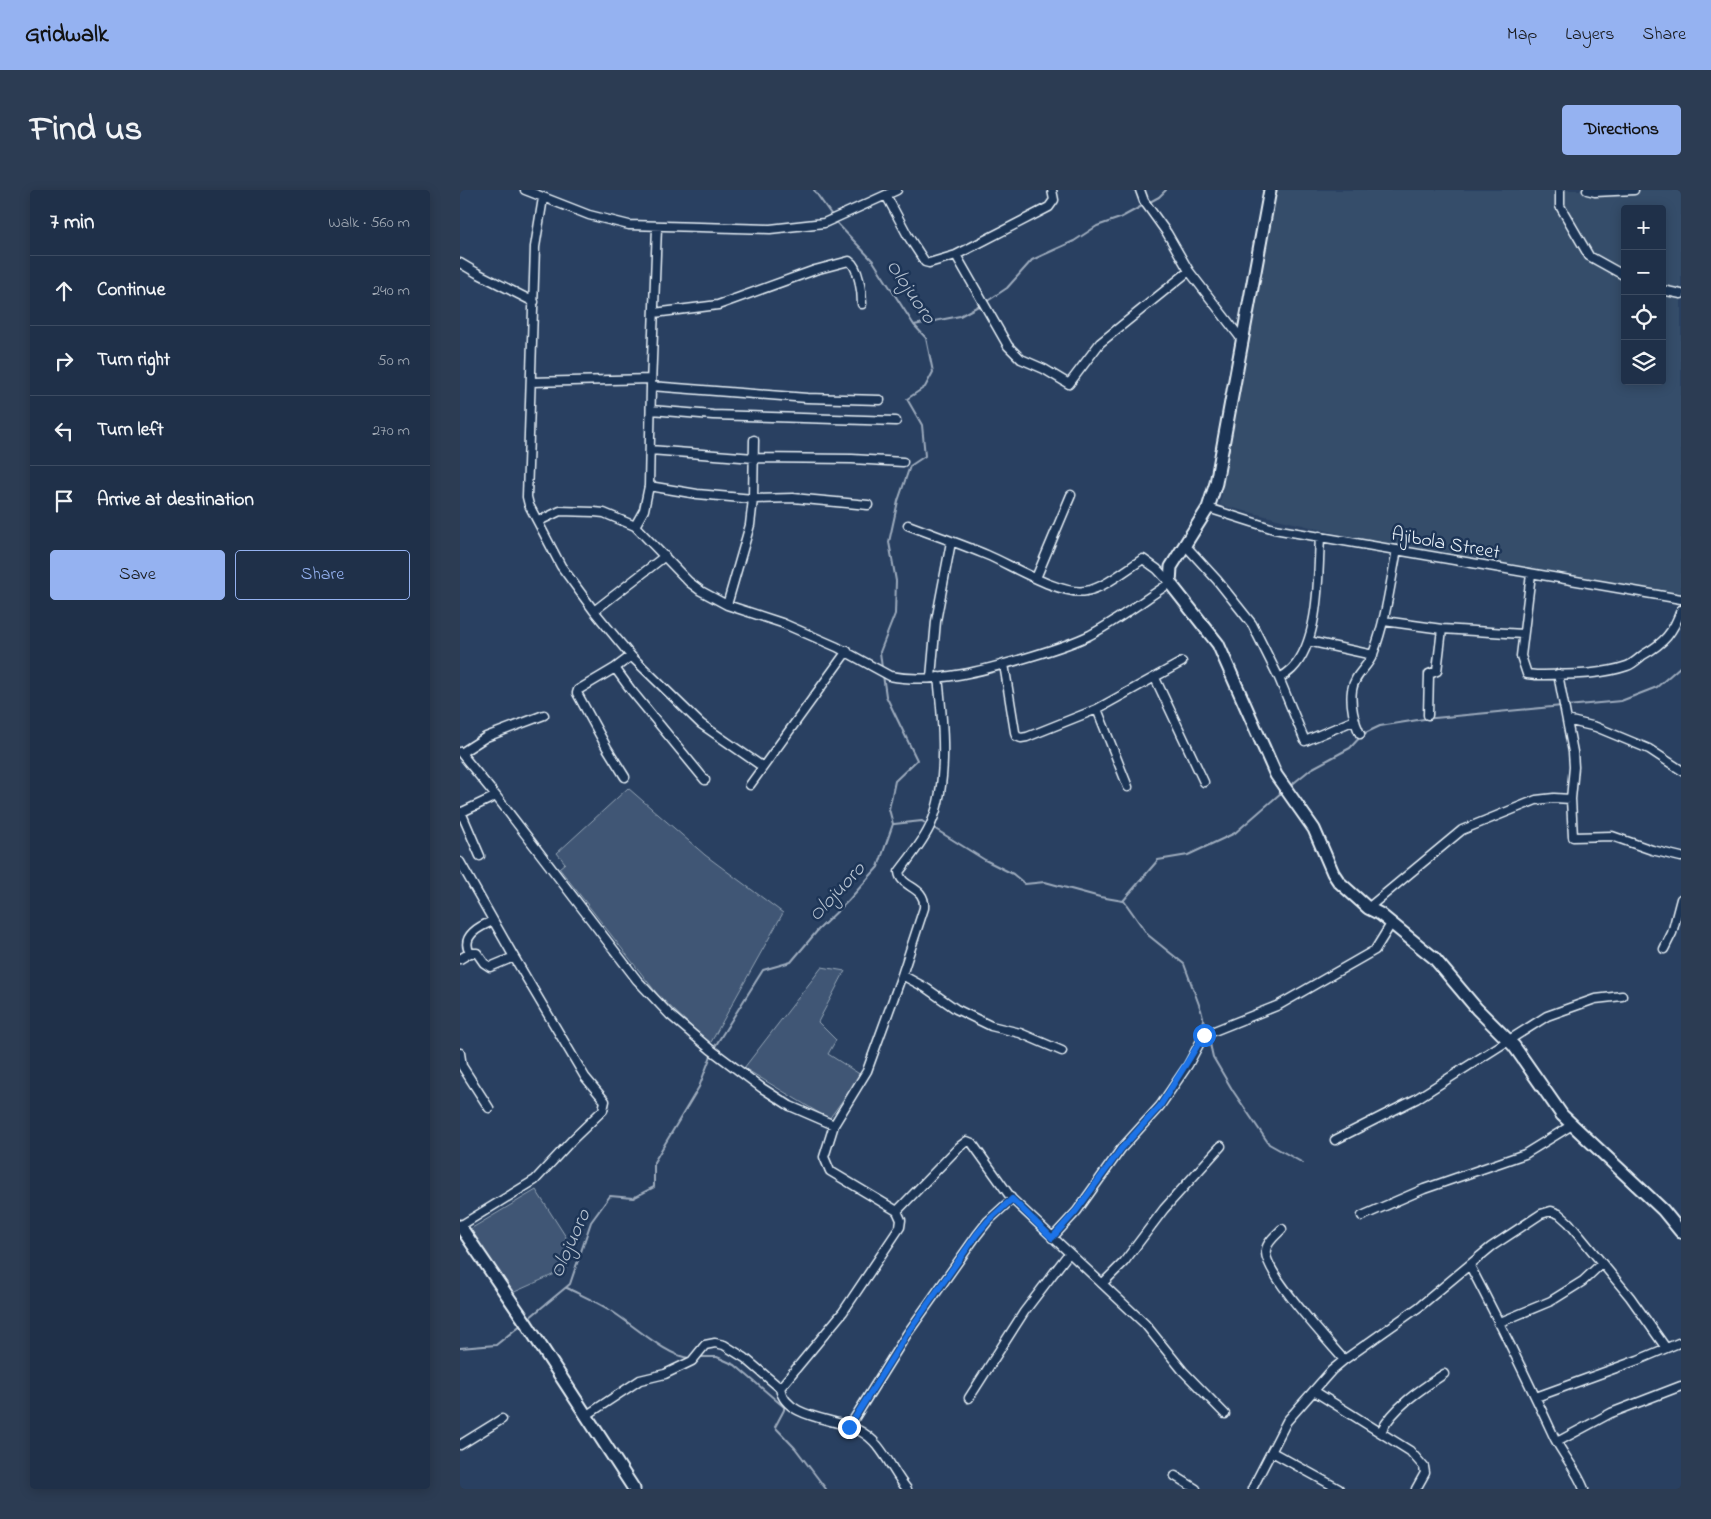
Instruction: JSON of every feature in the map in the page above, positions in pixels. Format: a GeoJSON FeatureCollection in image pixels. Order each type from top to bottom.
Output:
{"type":"FeatureCollection","features":[{"type":"Feature","properties":{"kind":"street"},"geometry":{"type":"LineString","coordinates":[[525,190],[611,221],[629,225],[770,229],[824,222],[897,190]]}},
{"type":"Feature","properties":{"kind":"street"},"geometry":{"type":"LineString","coordinates":[[886,195],[908,236],[925,262],[929,263],[956,255],[1049,207],[1054,200],[1052,190]]}},
{"type":"Feature","properties":{"kind":"street"},"geometry":{"type":"LineString","coordinates":[[1140,190],[1144,201],[1167,233],[1189,271],[1243,341]]}},
{"type":"Feature","properties":{"kind":"street"},"geometry":{"type":"LineString","coordinates":[[1170,583],[1171,566],[1208,508],[1216,483],[1270,190]]}},
{"type":"Feature","properties":{"kind":"street"},"geometry":{"type":"LineString","coordinates":[[1560,190],[1560,206],[1589,256],[1621,274]]}},
{"type":"Feature","properties":{"kind":"street"},"geometry":{"type":"LineString","coordinates":[[1588,190],[1595,192],[1634,190]]}},
{"type":"Feature","properties":{"kind":"street"},"geometry":{"type":"LineString","coordinates":[[543,198],[535,247],[527,497],[529,505],[561,566],[594,611],[631,656],[701,724],[763,767]]}},
{"type":"Feature","properties":{"kind":"street"},"geometry":{"type":"LineString","coordinates":[[635,526],[644,510],[649,486],[657,227]]}},
{"type":"Feature","properties":{"kind":"street"},"geometry":{"type":"LineString","coordinates":[[956,255],[1008,346],[1021,359],[1052,373],[1069,384],[1100,343],[1189,271]]}},
{"type":"Feature","properties":{"kind":"street"},"geometry":{"type":"LineString","coordinates":[[654,313],[718,305],[815,270],[849,261],[854,266],[861,286],[862,304]]}},
{"type":"Feature","properties":{"kind":"street"},"geometry":{"type":"LineString","coordinates":[[460,263],[534,302]]}},
{"type":"Feature","properties":{"kind":"street"},"geometry":{"type":"LineString","coordinates":[[1666,291],[1681,294]]}},
{"type":"Feature","properties":{"kind":"street"},"geometry":{"type":"LineString","coordinates":[[531,382],[651,383],[808,398],[880,400]]}},
{"type":"Feature","properties":{"kind":"street"},"geometry":{"type":"LineString","coordinates":[[650,410],[714,415],[896,422]]}},
{"type":"Feature","properties":{"kind":"street"},"geometry":{"type":"LineString","coordinates":[[727,605],[747,539],[753,499],[754,440]]}},
{"type":"Feature","properties":{"kind":"street"},"geometry":{"type":"LineString","coordinates":[[650,450],[754,458],[852,459],[904,462]]}},
{"type":"Feature","properties":{"kind":"street"},"geometry":{"type":"LineString","coordinates":[[649,486],[697,494],[753,499],[793,498],[868,505]]}},
{"type":"Feature","properties":{"kind":"street"},"geometry":{"type":"LineString","coordinates":[[1036,578],[1071,495]]}},
{"type":"Feature","properties":{"kind":"street","name":"Ajibola Street"},"geometry":{"type":"LineString","coordinates":[[1208,508],[1274,529],[1681,599]]}},
{"type":"Feature","properties":{"kind":"street"},"geometry":{"type":"LineString","coordinates":[[539,521],[560,511],[594,512],[635,526],[689,582],[701,591],[727,605],[782,624],[847,652],[877,670],[897,678],[934,677],[975,671],[1058,648],[1090,635],[1170,583]]}},
{"type":"Feature","properties":{"kind":"street"},"geometry":{"type":"LineString","coordinates":[[908,525],[987,555],[1055,586],[1084,592],[1094,589],[1143,559],[1157,569],[1218,644],[1269,760],[1285,789],[1314,829],[1333,873],[1339,882],[1368,908],[1380,914],[1434,958],[1477,1009],[1509,1040],[1554,1104],[1572,1125],[1663,1210],[1681,1232]]}},
{"type":"Feature","properties":{"kind":"street"},"geometry":{"type":"LineString","coordinates":[[1279,678],[1291,670],[1297,663],[1308,641],[1316,602],[1320,536]]}},
{"type":"Feature","properties":{"kind":"street"},"geometry":{"type":"LineString","coordinates":[[780,1388],[843,1312],[898,1231],[901,1220],[897,1211],[830,1171],[824,1157],[834,1125],[867,1071],[924,908],[922,895],[901,878],[899,872],[928,832],[939,803],[942,779],[942,720],[934,677],[936,621],[951,542]]}},
{"type":"Feature","properties":{"kind":"street"},"geometry":{"type":"LineString","coordinates":[[1185,545],[1247,617],[1279,678],[1305,741],[1355,720]]}},
{"type":"Feature","properties":{"kind":"street"},"geometry":{"type":"LineString","coordinates":[[1360,734],[1351,698],[1353,682],[1373,655],[1384,622],[1397,550]]}},
{"type":"Feature","properties":{"kind":"street"},"geometry":{"type":"LineString","coordinates":[[594,611],[665,556]]}},
{"type":"Feature","properties":{"kind":"street"},"geometry":{"type":"LineString","coordinates":[[1531,574],[1521,656],[1527,674],[1590,673],[1628,666],[1665,640],[1672,632],[1681,610]]}},
{"type":"Feature","properties":{"kind":"street"},"geometry":{"type":"LineString","coordinates":[[1384,622],[1442,629],[1523,634]]}},
{"type":"Feature","properties":{"kind":"street"},"geometry":{"type":"LineString","coordinates":[[1428,715],[1428,674],[1436,671],[1442,629]]}},
{"type":"Feature","properties":{"kind":"street"},"geometry":{"type":"LineString","coordinates":[[1308,641],[1373,655]]}},
{"type":"Feature","properties":{"kind":"street"},"geometry":{"type":"LineString","coordinates":[[750,785],[847,652]]}},
{"type":"Feature","properties":{"kind":"street"},"geometry":{"type":"LineString","coordinates":[[625,777],[577,693],[578,690],[631,656]]}},
{"type":"Feature","properties":{"kind":"street"},"geometry":{"type":"LineString","coordinates":[[1004,664],[1016,736],[1021,738],[1097,709],[1182,662]]}},
{"type":"Feature","properties":{"kind":"street"},"geometry":{"type":"LineString","coordinates":[[615,668],[705,780]]}},
{"type":"Feature","properties":{"kind":"street"},"geometry":{"type":"LineString","coordinates":[[1558,674],[1573,752],[1574,767],[1571,799],[1573,837],[1612,836],[1652,850],[1681,857]]}},
{"type":"Feature","properties":{"kind":"street"},"geometry":{"type":"LineString","coordinates":[[1154,678],[1204,782]]}},
{"type":"Feature","properties":{"kind":"street"},"geometry":{"type":"LineString","coordinates":[[1097,709],[1128,787]]}},
{"type":"Feature","properties":{"kind":"street"},"geometry":{"type":"LineString","coordinates":[[544,715],[486,737],[461,752],[637,980],[670,1015],[710,1049],[790,1106],[834,1125]]}},
{"type":"Feature","properties":{"kind":"street"},"geometry":{"type":"LineString","coordinates":[[1567,720],[1596,727],[1649,749],[1681,770]]}},
{"type":"Feature","properties":{"kind":"street"},"geometry":{"type":"LineString","coordinates":[[480,856],[460,812],[496,796]]}},
{"type":"Feature","properties":{"kind":"street"},"geometry":{"type":"LineString","coordinates":[[1368,908],[1462,830],[1536,800],[1571,799]]}},
{"type":"Feature","properties":{"kind":"street"},"geometry":{"type":"LineString","coordinates":[[460,862],[585,1077],[605,1101],[602,1110],[535,1180],[460,1226],[523,1318],[634,1489]]}},
{"type":"Feature","properties":{"kind":"street"},"geometry":{"type":"LineString","coordinates":[[1664,949],[1672,933],[1681,899]]}},
{"type":"Feature","properties":{"kind":"street"},"geometry":{"type":"LineString","coordinates":[[470,953],[466,942],[467,937],[476,928],[493,920]]}},
{"type":"Feature","properties":{"kind":"street"},"geometry":{"type":"LineString","coordinates":[[1052,1238],[1076,1211],[1121,1149],[1160,1106],[1208,1034],[1279,1005],[1375,950],[1391,924]]}},
{"type":"Feature","properties":{"kind":"street"},"geometry":{"type":"LineString","coordinates":[[460,959],[470,953],[476,953],[490,967],[514,956]]}},
{"type":"Feature","properties":{"kind":"street"},"geometry":{"type":"LineString","coordinates":[[902,975],[926,988],[956,1009],[991,1026],[1020,1033],[1062,1051]]}},
{"type":"Feature","properties":{"kind":"street"},"geometry":{"type":"LineString","coordinates":[[1335,1140],[1416,1099],[1546,1016],[1595,999],[1622,996]]}},
{"type":"Feature","properties":{"kind":"street"},"geometry":{"type":"LineString","coordinates":[[460,1053],[462,1066],[489,1108]]}},
{"type":"Feature","properties":{"kind":"street"},"geometry":{"type":"LineString","coordinates":[[1362,1216],[1424,1189],[1525,1154],[1572,1125]]}},
{"type":"Feature","properties":{"kind":"street"},"geometry":{"type":"LineString","coordinates":[[897,1211],[959,1147],[967,1141],[972,1143],[1012,1199],[1145,1324],[1183,1371],[1225,1414]]}},
{"type":"Feature","properties":{"kind":"street"},"geometry":{"type":"LineString","coordinates":[[1102,1282],[1124,1262],[1164,1209],[1221,1146]]}},
{"type":"Feature","properties":{"kind":"street"},"geometry":{"type":"LineString","coordinates":[[849,1427],[907,1334],[977,1234],[1012,1199]]}},
{"type":"Feature","properties":{"kind":"street"},"geometry":{"type":"LineString","coordinates":[[1252,1489],[1287,1421],[1332,1370],[1419,1307],[1491,1248],[1541,1214],[1551,1211],[1560,1214],[1569,1223],[1630,1297],[1666,1348]]}},
{"type":"Feature","properties":{"kind":"street"},"geometry":{"type":"LineString","coordinates":[[1282,1229],[1273,1237],[1266,1249],[1266,1257],[1284,1287],[1309,1321],[1344,1360]]}},
{"type":"Feature","properties":{"kind":"street"},"geometry":{"type":"LineString","coordinates":[[969,1398],[1024,1312],[1070,1253]]}},
{"type":"Feature","properties":{"kind":"street"},"geometry":{"type":"LineString","coordinates":[[1498,1323],[1551,1301],[1583,1281],[1602,1263]]}},
{"type":"Feature","properties":{"kind":"street"},"geometry":{"type":"LineString","coordinates":[[1470,1266],[1557,1442],[1579,1476],[1584,1489]]}},
{"type":"Feature","properties":{"kind":"street"},"geometry":{"type":"LineString","coordinates":[[1536,1397],[1638,1360],[1679,1342],[1681,1351]]}},
{"type":"Feature","properties":{"kind":"street"},"geometry":{"type":"LineString","coordinates":[[587,1415],[640,1380],[665,1374],[692,1361],[705,1345],[715,1343],[724,1345],[745,1358],[780,1388],[781,1395],[798,1410],[818,1418],[861,1430],[879,1446],[898,1478],[907,1489]]}},
{"type":"Feature","properties":{"kind":"street"},"geometry":{"type":"LineString","coordinates":[[1381,1431],[1387,1420],[1411,1396],[1444,1374]]}},
{"type":"Feature","properties":{"kind":"street"},"geometry":{"type":"LineString","coordinates":[[1557,1442],[1611,1413],[1681,1386]]}},
{"type":"Feature","properties":{"kind":"street"},"geometry":{"type":"LineString","coordinates":[[1314,1391],[1410,1450],[1424,1467],[1425,1473],[1416,1489]]}},
{"type":"Feature","properties":{"kind":"street"},"geometry":{"type":"LineString","coordinates":[[460,1445],[502,1419]]}},
{"type":"Feature","properties":{"kind":"street"},"geometry":{"type":"LineString","coordinates":[[1272,1452],[1336,1488]]}},
{"type":"Feature","properties":{"kind":"street"},"geometry":{"type":"LineString","coordinates":[[1174,1476],[1196,1489]]}},
{"type":"Feature","properties":{"kind":"shaded area"},"geometry":{"type":"Polygon","coordinates":[[[1272,190],[1681,190],[1681,598],[1427,555],[1220,505],[1272,190]]]}},
{"type":"Feature","properties":{"kind":"shaded area"},"geometry":{"type":"Polygon","coordinates":[[[628,788],[705,855],[783,913],[710,1044],[658,995],[559,868],[565,863],[557,853],[628,788]]]}},
{"type":"Feature","properties":{"kind":"shaded area"},"geometry":{"type":"Polygon","coordinates":[[[822,967],[845,971],[818,1022],[836,1040],[828,1054],[861,1075],[829,1119],[744,1068],[822,967]]]}},
{"type":"Feature","properties":{"kind":"shaded area"},"geometry":{"type":"Polygon","coordinates":[[[536,1190],[566,1237],[566,1269],[510,1294],[467,1231],[536,1190]]]}},
{"type":"Feature","properties":{"kind":"waterway","name":"Olojuoro"},"geometry":{"type":"LineString","coordinates":[[814,190],[833,217]]}},
{"type":"Feature","properties":{"kind":"waterway"},"geometry":{"type":"LineString","coordinates":[[1148,203],[1159,197],[1166,190]]}},
{"type":"Feature","properties":{"kind":"waterway"},"geometry":{"type":"LineString","coordinates":[[986,302],[1007,288],[1032,260],[1074,241],[1097,226],[1120,218],[1144,205]]}},
{"type":"Feature","properties":{"kind":"waterway","name":"Olojuoro"},"geometry":{"type":"LineString","coordinates":[[835,221],[873,261],[914,325],[926,338],[933,372],[925,387],[907,399],[922,425],[925,456],[910,466],[898,501],[889,542],[896,581],[895,614],[880,652],[882,668]]}},
{"type":"Feature","properties":{"kind":"waterway"},"geometry":{"type":"LineString","coordinates":[[914,325],[960,316],[982,304]]}},
{"type":"Feature","properties":{"kind":"waterway"},"geometry":{"type":"LineString","coordinates":[[1567,706],[1621,701],[1657,687],[1681,666]]}},
{"type":"Feature","properties":{"kind":"waterway","name":"Olojuoro"},"geometry":{"type":"LineString","coordinates":[[714,1048],[763,970],[791,962],[818,930],[848,901],[878,867],[893,824],[889,809],[895,781],[917,760],[886,696],[883,675]]}},
{"type":"Feature","properties":{"kind":"waterway"},"geometry":{"type":"LineString","coordinates":[[1290,786],[1311,769],[1350,748],[1363,734],[1380,726],[1424,719],[1562,706]]}},
{"type":"Feature","properties":{"kind":"waterway"},"geometry":{"type":"LineString","coordinates":[[932,827],[985,860],[1013,874],[1025,884],[1045,882],[1100,897],[1123,901],[1158,860],[1188,855],[1235,833],[1282,792]]}},
{"type":"Feature","properties":{"kind":"waterway"},"geometry":{"type":"LineString","coordinates":[[894,824],[922,821],[928,825]]}},
{"type":"Feature","properties":{"kind":"waterway"},"geometry":{"type":"LineString","coordinates":[[1124,901],[1148,935],[1184,964],[1201,1010],[1206,1030]]}},
{"type":"Feature","properties":{"kind":"waterway"},"geometry":{"type":"LineString","coordinates":[[1208,1035],[1213,1057],[1233,1091],[1269,1144],[1303,1163]]}},
{"type":"Feature","properties":{"kind":"waterway","name":"Olojuoro"},"geometry":{"type":"LineString","coordinates":[[529,1318],[570,1284],[591,1222],[610,1196],[633,1198],[654,1187],[654,1162],[699,1087],[712,1053]]}},
{"type":"Feature","properties":{"kind":"waterway"},"geometry":{"type":"LineString","coordinates":[[567,1288],[608,1309],[660,1346],[690,1358]]}},
{"type":"Feature","properties":{"kind":"waterway","name":"Olojuoro"},"geometry":{"type":"LineString","coordinates":[[460,1348],[496,1345],[522,1324]]}},
{"type":"Feature","properties":{"kind":"waterway"},"geometry":{"type":"LineString","coordinates":[[697,1357],[717,1357],[735,1365],[784,1407],[775,1427],[795,1448],[826,1489]]}},
{"type":"Feature","properties":{"kind":"route"},"geometry":{"type":"LineString","coordinates":[[849,1427],[907,1334],[988,1221],[1012,1199],[1052,1238],[1076,1211],[1121,1149],[1160,1106],[1188,1064],[1204,1035]]}}]}
